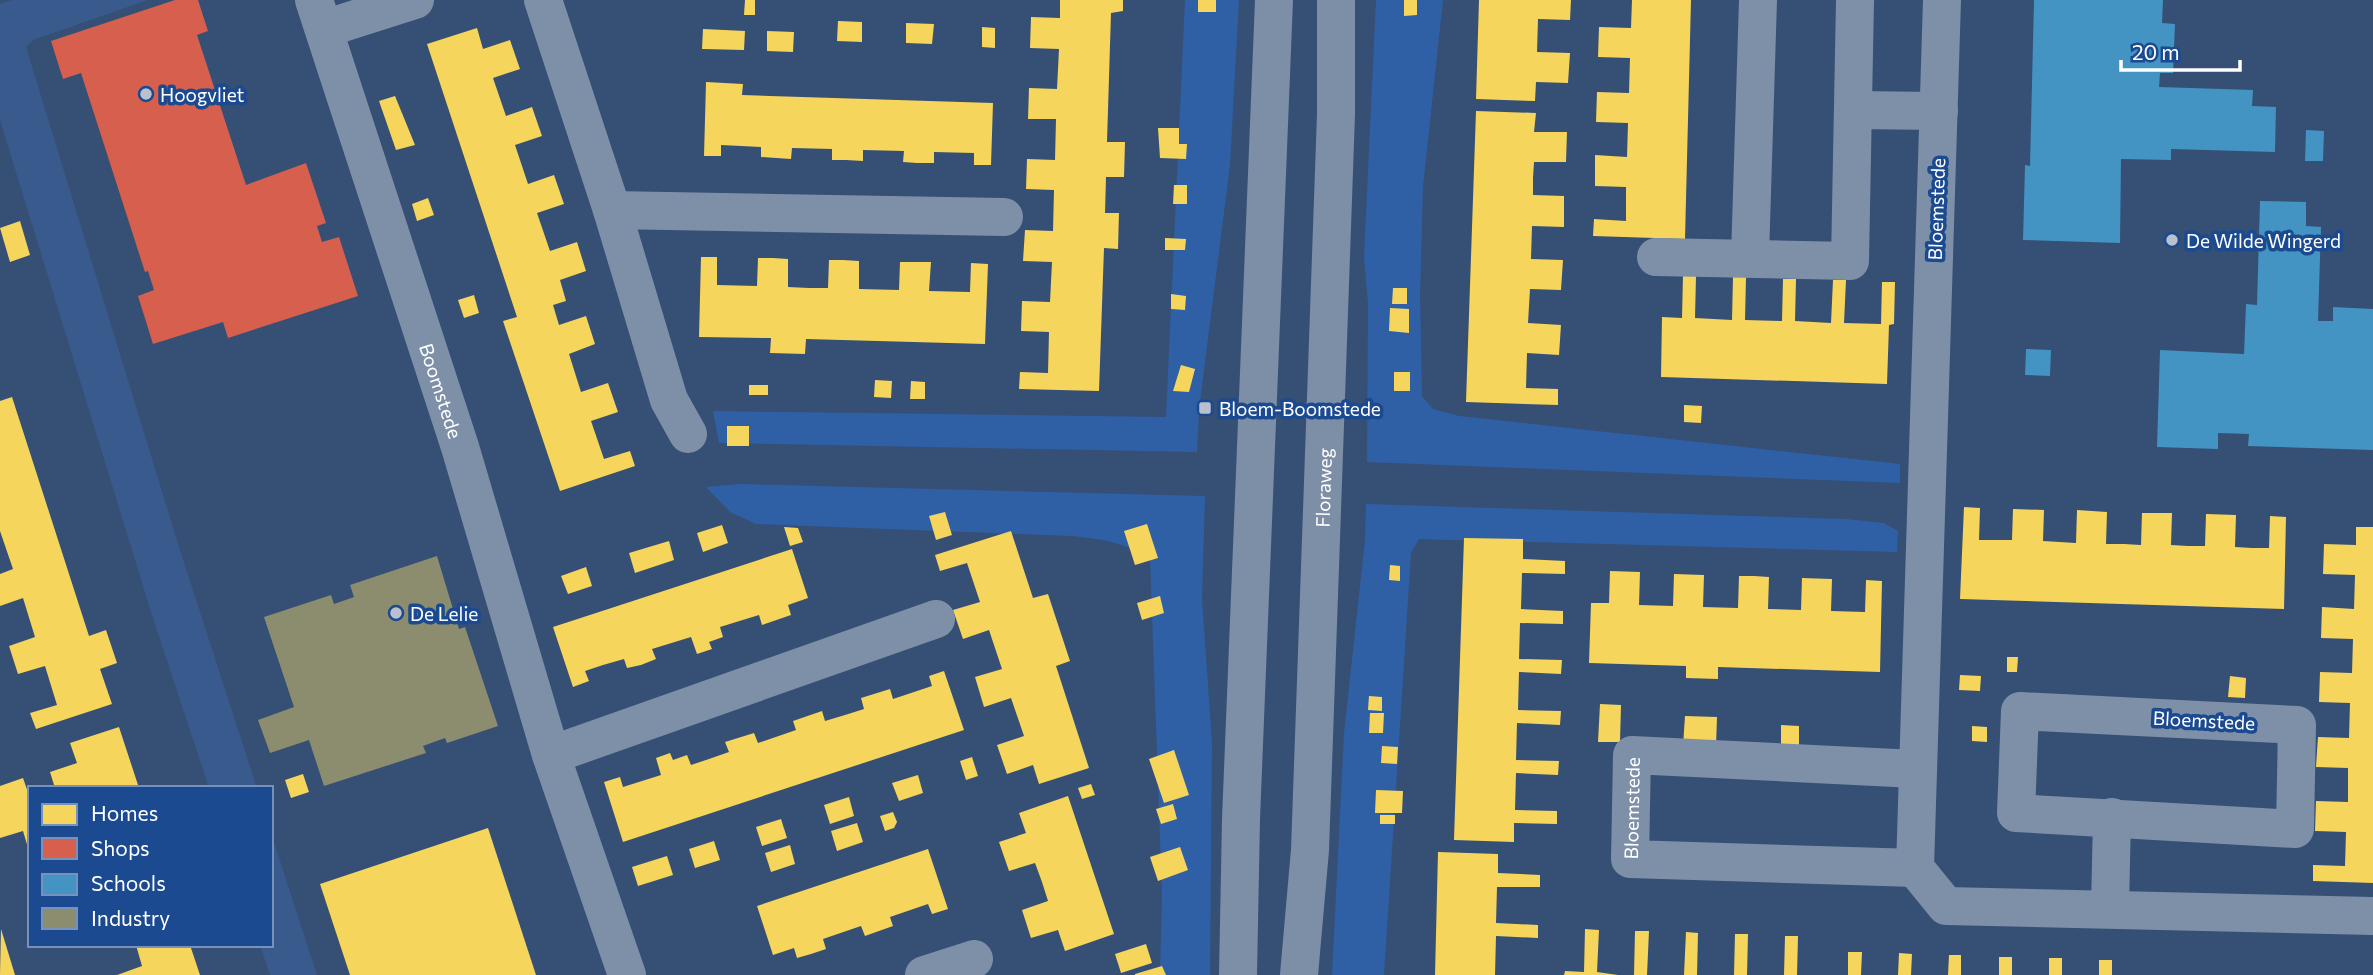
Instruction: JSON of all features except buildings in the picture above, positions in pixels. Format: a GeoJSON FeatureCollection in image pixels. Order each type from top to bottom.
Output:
{"type":"FeatureCollection","features":[{"type":"Feature","properties":{"kind":"main road"},"geometry":{"type":"LineString","coordinates":[[1238,975],[1241,819],[1274,0]]}},
{"type":"Feature","properties":{"kind":"main road","name":"Floraweg"},"geometry":{"type":"LineString","coordinates":[[1299,975],[1310,850],[1336,114],[1336,0]]}},
{"type":"Feature","properties":{"kind":"street","name":"Boomstede"},"geometry":{"type":"LineString","coordinates":[[415,0],[319,15],[460,447],[551,755],[627,975]]}},
{"type":"Feature","properties":{"kind":"street"},"geometry":{"type":"LineString","coordinates":[[543,0],[612,210],[669,400],[688,434]]}},
{"type":"Feature","properties":{"kind":"street"},"geometry":{"type":"LineString","coordinates":[[1750,257],[1758,0]]}},
{"type":"Feature","properties":{"kind":"street"},"geometry":{"type":"LineString","coordinates":[[1656,257],[1850,261],[1855,0]]}},
{"type":"Feature","properties":{"kind":"street","name":"Bloemstede"},"geometry":{"type":"LineString","coordinates":[[1916,769],[1632,755],[1630,859],[1915,868],[1942,0]]}},
{"type":"Feature","properties":{"kind":"street"},"geometry":{"type":"LineString","coordinates":[[1853,110],[1939,111]]}},
{"type":"Feature","properties":{"kind":"street"},"geometry":{"type":"LineString","coordinates":[[612,210],[1004,217]]}},
{"type":"Feature","properties":{"kind":"street"},"geometry":{"type":"LineString","coordinates":[[551,755],[936,619]]}},
{"type":"Feature","properties":{"kind":"street","name":"Bloemstede"},"geometry":{"type":"LineString","coordinates":[[2020,711],[2297,725],[2295,829],[2112,817],[2016,813],[2020,711]]}},
{"type":"Feature","properties":{"kind":"street"},"geometry":{"type":"LineString","coordinates":[[2110,908],[2112,817]]}},
{"type":"Feature","properties":{"kind":"street"},"geometry":{"type":"LineString","coordinates":[[1915,868],[1946,906],[2373,916]]}},
{"type":"Feature","properties":{"kind":"street"},"geometry":{"type":"LineString","coordinates":[[924,975],[974,959]]}},
{"type":"Feature","properties":{"kind":"shaded area"},"geometry":{"type":"Polygon","coordinates":[[[12,0],[148,0],[33,40],[26,47],[179,547],[256,786],[208,786],[151,612],[0,120],[0,4],[12,0]]]}},
{"type":"Feature","properties":{"kind":"shaded area"},"geometry":{"type":"Polygon","coordinates":[[[1185,0],[1239,0],[1230,165],[1199,409],[1197,452],[719,443],[713,411],[1166,417],[1185,0]]]}},
{"type":"Feature","properties":{"kind":"shaded area"},"geometry":{"type":"Polygon","coordinates":[[[1376,0],[1443,0],[1423,186],[1420,294],[1422,396],[1433,409],[1459,416],[1900,464],[1900,483],[1367,462],[1368,303],[1364,257],[1376,0]]]}},
{"type":"Feature","properties":{"kind":"shaded area"},"geometry":{"type":"Polygon","coordinates":[[[738,484],[1205,496],[1202,599],[1212,743],[1210,975],[1160,975],[1162,895],[1150,558],[1112,542],[1072,536],[756,524],[730,512],[706,487],[738,484]]]}},
{"type":"Feature","properties":{"kind":"shaded area"},"geometry":{"type":"Polygon","coordinates":[[[1366,504],[1846,519],[1884,523],[1898,531],[1897,552],[1419,539],[1411,553],[1384,975],[1332,975],[1344,733],[1365,540],[1366,504]]]}},
{"type":"Feature","properties":{"kind":"shaded area"},"geometry":{"type":"Polygon","coordinates":[[[273,839],[317,975],[270,975],[261,947],[273,947],[273,839]]]}},
{"type":"Feature","properties":{"kind":"place","name":"Hoogvliet"},"geometry":{"type":"Point","coordinates":[146,94]}},
{"type":"Feature","properties":{"kind":"place","name":"De Wilde Wingerd"},"geometry":{"type":"Point","coordinates":[2172,240]}},
{"type":"Feature","properties":{"kind":"place","name":"Bloem-Boomstede"},"geometry":{"type":"Point","coordinates":[1205,408]}},
{"type":"Feature","properties":{"kind":"place","name":"De Lelie"},"geometry":{"type":"Point","coordinates":[396,613]}}]}
